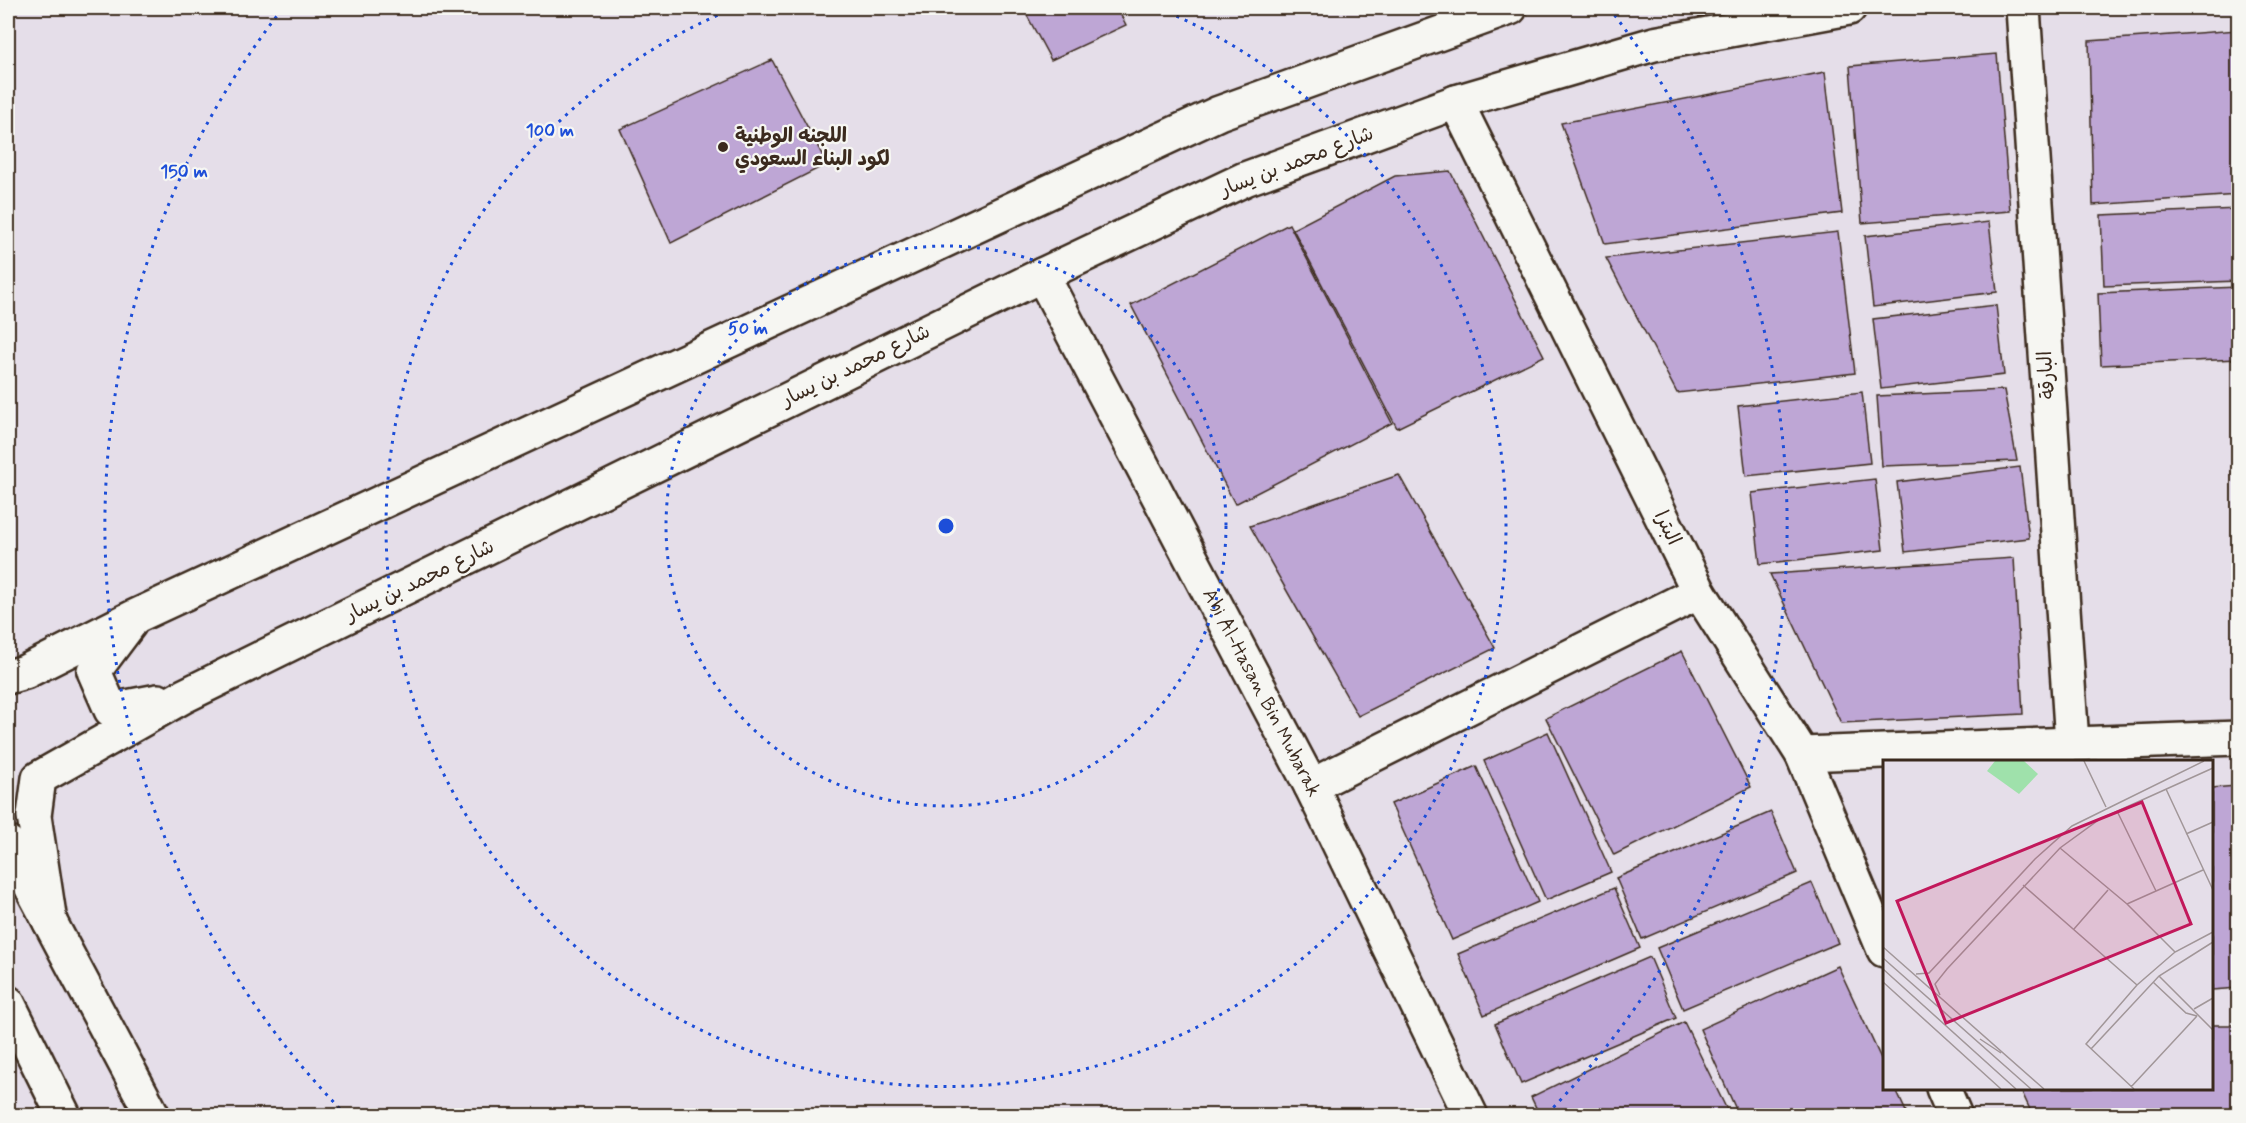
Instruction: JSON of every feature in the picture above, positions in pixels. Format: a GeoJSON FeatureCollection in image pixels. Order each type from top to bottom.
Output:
{"type":"FeatureCollection","features":[{"type":"Feature","properties":{"kind":"street"},"geometry":{"type":"LineString","coordinates":[[8,677],[25,672],[134,617],[1219,113],[1510,8]]}},
{"type":"Feature","properties":{"kind":"street","name":"شارع محمد بن يسار"},"geometry":{"type":"LineString","coordinates":[[50,922],[34,816],[39,778],[184,696],[1042,275],[1245,179],[1456,102],[1654,44],[1849,8]]}},
{"type":"Feature","properties":{"kind":"street","name":"البارقة"},"geometry":{"type":"LineString","coordinates":[[2023,8],[2072,743]]}},
{"type":"Feature","properties":{"kind":"street","name":"البترا"},"geometry":{"type":"LineString","coordinates":[[1456,102],[1699,592],[1802,754],[1883,948]]}},
{"type":"Feature","properties":{"kind":"street","name":"Abi Al-Hasan Bin Mubarak"},"geometry":{"type":"LineString","coordinates":[[1042,275],[1311,786],[1471,1116]]}},
{"type":"Feature","properties":{"kind":"street"},"geometry":{"type":"LineString","coordinates":[[1311,786],[1699,592]]}},
{"type":"Feature","properties":{"kind":"street"},"geometry":{"type":"LineString","coordinates":[[134,617],[94,671],[111,710],[184,696]]}},
{"type":"Feature","properties":{"kind":"street"},"geometry":{"type":"LineString","coordinates":[[1802,754],[2238,738]]}},
{"type":"Feature","properties":{"kind":"street"},"geometry":{"type":"LineString","coordinates":[[8,843],[153,1116]]}},
{"type":"Feature","properties":{"kind":"street"},"geometry":{"type":"LineString","coordinates":[[8,1003],[64,1116]]}},
{"type":"Feature","properties":{"kind":"street"},"geometry":{"type":"LineString","coordinates":[[1943,1090],[1955,1116]]}},
{"type":"Feature","properties":{"kind":"building"},"geometry":{"type":"Polygon","coordinates":[[[1023,8],[1117,8],[1126,25],[1051,60],[1023,8]]]}},
{"type":"Feature","properties":{"kind":"building"},"geometry":{"type":"Polygon","coordinates":[[[2238,30],[2238,195],[2093,205],[2089,41],[2238,30]]]}},
{"type":"Feature","properties":{"kind":"building"},"geometry":{"type":"Polygon","coordinates":[[[1997,54],[2010,211],[1862,223],[1850,66],[1997,54]]]}},
{"type":"Feature","properties":{"kind":"building","name":"اللجنه الوطنية لكود البناء السعودي"},"geometry":{"type":"Polygon","coordinates":[[[772,60],[827,164],[671,243],[620,129],[772,60]]]}},
{"type":"Feature","properties":{"kind":"building"},"geometry":{"type":"Polygon","coordinates":[[[1825,72],[1842,213],[1605,244],[1561,123],[1825,72]]]}},
{"type":"Feature","properties":{"kind":"building"},"geometry":{"type":"Polygon","coordinates":[[[1450,171],[1544,356],[1397,428],[1293,229],[1395,176],[1450,171]]]}},
{"type":"Feature","properties":{"kind":"building"},"geometry":{"type":"Polygon","coordinates":[[[2238,209],[2238,281],[2104,286],[2101,215],[2238,209]]]}},
{"type":"Feature","properties":{"kind":"building"},"geometry":{"type":"Polygon","coordinates":[[[1989,222],[1997,292],[1873,307],[1865,236],[1989,222]]]}},
{"type":"Feature","properties":{"kind":"building"},"geometry":{"type":"Polygon","coordinates":[[[1289,224],[1392,423],[1235,504],[1131,305],[1289,224]]]}},
{"type":"Feature","properties":{"kind":"building"},"geometry":{"type":"Polygon","coordinates":[[[1838,232],[1855,373],[1677,393],[1606,258],[1838,232]]]}},
{"type":"Feature","properties":{"kind":"building"},"geometry":{"type":"Polygon","coordinates":[[[2238,287],[2238,359],[2101,365],[2098,293],[2238,287]]]}},
{"type":"Feature","properties":{"kind":"building"},"geometry":{"type":"Polygon","coordinates":[[[1996,305],[2004,375],[1881,389],[1873,319],[1996,305]]]}},
{"type":"Feature","properties":{"kind":"building"},"geometry":{"type":"Polygon","coordinates":[[[2004,390],[2017,461],[1882,466],[1877,396],[2004,390]]]}},
{"type":"Feature","properties":{"kind":"building"},"geometry":{"type":"Polygon","coordinates":[[[1862,392],[1870,463],[1746,476],[1738,406],[1862,392]]]}},
{"type":"Feature","properties":{"kind":"building"},"geometry":{"type":"Polygon","coordinates":[[[2020,467],[2029,538],[1905,552],[1897,482],[2020,467]]]}},
{"type":"Feature","properties":{"kind":"building"},"geometry":{"type":"Polygon","coordinates":[[[1399,475],[1495,648],[1358,716],[1250,526],[1399,475]]]}},
{"type":"Feature","properties":{"kind":"building"},"geometry":{"type":"Polygon","coordinates":[[[1875,479],[1883,550],[1760,564],[1752,493],[1875,479]]]}},
{"type":"Feature","properties":{"kind":"building"},"geometry":{"type":"Polygon","coordinates":[[[2014,558],[2023,714],[1841,723],[1770,574],[2014,558]]]}},
{"type":"Feature","properties":{"kind":"building"},"geometry":{"type":"Polygon","coordinates":[[[1682,651],[1751,787],[1614,855],[1546,718],[1682,651]]]}},
{"type":"Feature","properties":{"kind":"building"},"geometry":{"type":"Polygon","coordinates":[[[1548,732],[1611,872],[1546,900],[1484,761],[1548,732]]]}},
{"type":"Feature","properties":{"kind":"building"},"geometry":{"type":"Polygon","coordinates":[[[1476,766],[1538,902],[1452,940],[1391,804],[1476,766]]]}},
{"type":"Feature","properties":{"kind":"building"},"geometry":{"type":"Polygon","coordinates":[[[2237,786],[2238,988],[2213,990],[2213,788],[2237,786]]]}},
{"type":"Feature","properties":{"kind":"building"},"geometry":{"type":"Polygon","coordinates":[[[1771,812],[1797,873],[1642,939],[1616,878],[1771,812]]]}},
{"type":"Feature","properties":{"kind":"building"},"geometry":{"type":"Polygon","coordinates":[[[1812,883],[1838,943],[1683,1009],[1657,948],[1812,883]]]}},
{"type":"Feature","properties":{"kind":"building"},"geometry":{"type":"Polygon","coordinates":[[[1614,888],[1640,948],[1484,1015],[1458,954],[1614,888]]]}},
{"type":"Feature","properties":{"kind":"building"},"geometry":{"type":"Polygon","coordinates":[[[1650,957],[1676,1018],[1521,1084],[1495,1024],[1650,957]]]}},
{"type":"Feature","properties":{"kind":"building"},"geometry":{"type":"Polygon","coordinates":[[[1838,966],[1883,1063],[1883,1090],[1896,1090],[1908,1116],[1739,1116],[1700,1029],[1838,966]]]}},
{"type":"Feature","properties":{"kind":"building"},"geometry":{"type":"Polygon","coordinates":[[[1684,1022],[1730,1116],[1540,1116],[1531,1097],[1684,1022]]]}},
{"type":"Feature","properties":{"kind":"building"},"geometry":{"type":"Polygon","coordinates":[[[2213,1025],[2238,1025],[2238,1116],[2033,1116],[2021,1090],[2213,1090],[2213,1025]]]}},
{"type":"Feature","properties":{"kind":"place","name":"اللجنه الوطنية لكود البناء السعودي"},"geometry":{"type":"Point","coordinates":[723,147]}}]}
